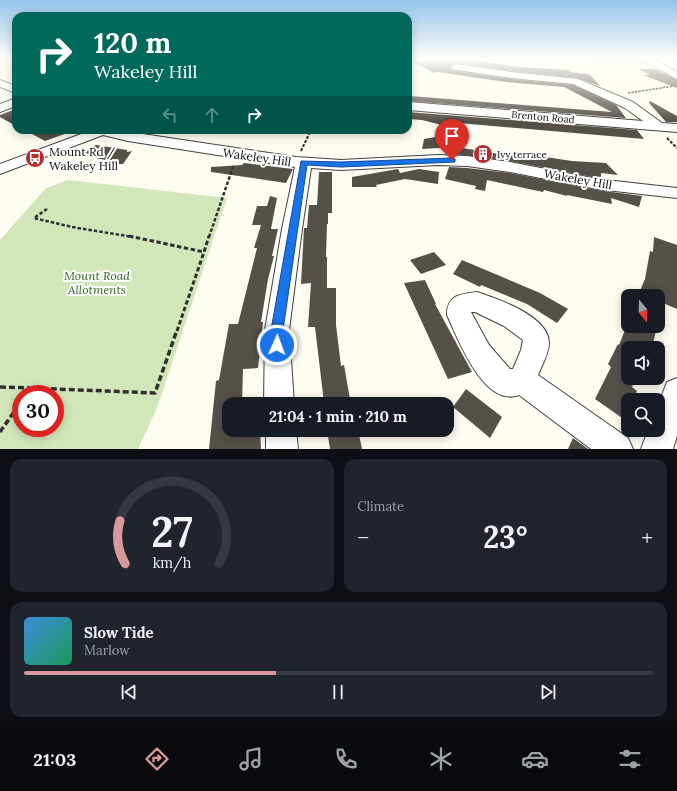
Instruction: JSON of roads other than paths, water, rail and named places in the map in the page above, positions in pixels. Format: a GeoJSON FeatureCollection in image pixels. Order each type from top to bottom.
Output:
{"type":"FeatureCollection","features":[{"type":"Feature","properties":{"kind":"street"},"geometry":{"type":"LineString","coordinates":[[563,80],[586,84],[610,95],[629,105],[660,127]]}},
{"type":"Feature","properties":{"kind":"street"},"geometry":{"type":"LineString","coordinates":[[0,83],[12,88]]}},
{"type":"Feature","properties":{"kind":"street"},"geometry":{"type":"LineString","coordinates":[[0,108],[12,104]]}},
{"type":"Feature","properties":{"kind":"street","name":"Brenton Road"},"geometry":{"type":"LineString","coordinates":[[412,106],[677,128]]}},
{"type":"Feature","properties":{"kind":"street"},"geometry":{"type":"LineString","coordinates":[[0,169],[91,134]]}},
{"type":"Feature","properties":{"kind":"street","name":"Wakeley Hill"},"geometry":{"type":"LineString","coordinates":[[116,134],[238,154],[300,162],[341,165],[438,160],[467,161],[503,165],[597,184],[677,193]]}},
{"type":"Feature","properties":{"kind":"street"},"geometry":{"type":"LineString","coordinates":[[279,397],[277,330],[300,162]]}},
{"type":"Feature","properties":{"kind":"street"},"geometry":{"type":"LineString","coordinates":[[522,380],[617,449]]}},
{"type":"Feature","properties":{"kind":"street"},"geometry":{"type":"LineString","coordinates":[[657,449],[677,392]]}},
{"type":"Feature","properties":{"kind":"street"},"geometry":{"type":"LineString","coordinates":[[281,437],[282,449]]}},
{"type":"Feature","properties":{"kind":"place","name":"Ivy terrace"},"geometry":{"type":"Point","coordinates":[483,154]}},
{"type":"Feature","properties":{"kind":"place","name":"Mount Rd / Wakeley Hill"},"geometry":{"type":"Point","coordinates":[35,158]}},
{"type":"Feature","properties":{"kind":"park label","name":"Mount Road Allotments"},"geometry":{"type":"Point","coordinates":[97,282]}}]}
